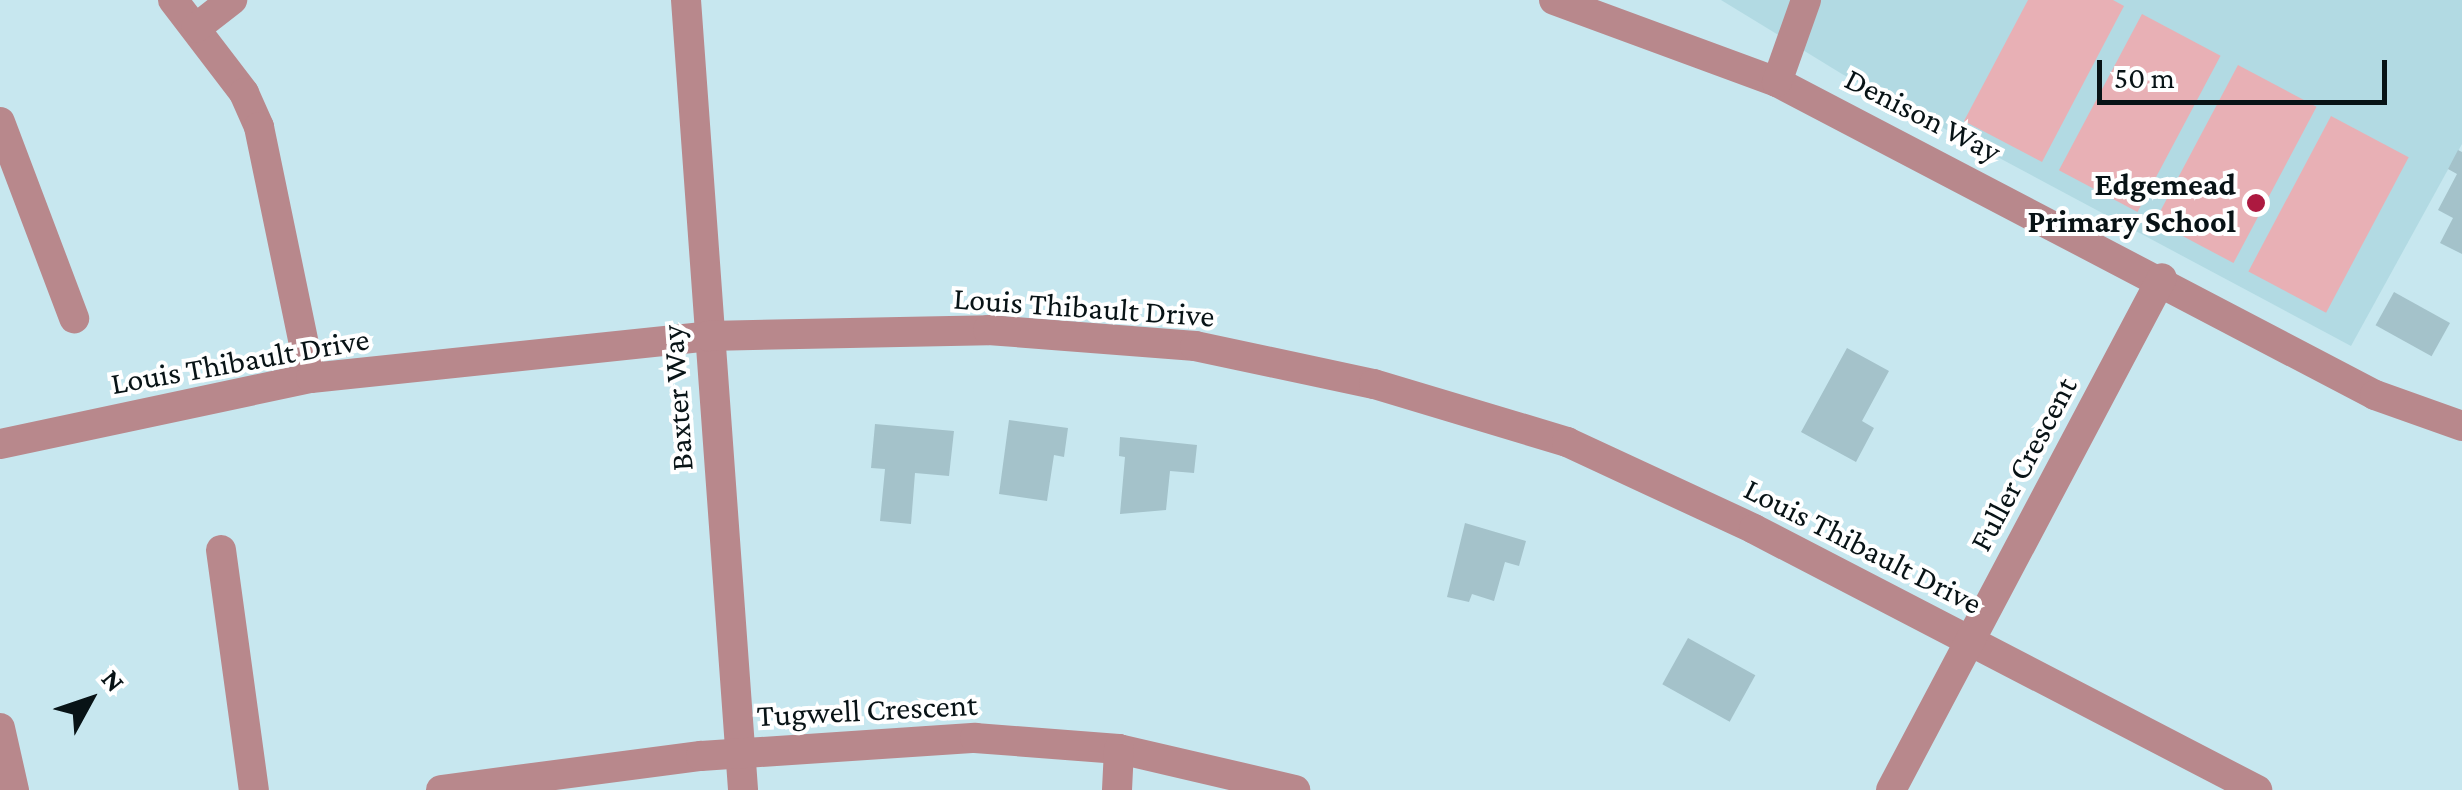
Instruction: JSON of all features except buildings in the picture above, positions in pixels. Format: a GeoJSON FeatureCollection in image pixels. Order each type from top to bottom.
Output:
{"type":"FeatureCollection","features":[{"type":"Feature","properties":{"kind":"street"},"geometry":{"type":"LineString","coordinates":[[173,0],[244,93],[259,127],[311,378]]}},
{"type":"Feature","properties":{"kind":"street"},"geometry":{"type":"LineString","coordinates":[[196,28],[232,0]]}},
{"type":"Feature","properties":{"kind":"street","name":"Baxter Way"},"geometry":{"type":"LineString","coordinates":[[686,0],[743,790]]}},
{"type":"Feature","properties":{"kind":"street","name":"Denison Way"},"geometry":{"type":"LineString","coordinates":[[1554,0],[1777,82],[2162,278],[2376,395],[2462,426]]}},
{"type":"Feature","properties":{"kind":"street"},"geometry":{"type":"LineString","coordinates":[[1777,82],[1806,0]]}},
{"type":"Feature","properties":{"kind":"street"},"geometry":{"type":"LineString","coordinates":[[0,122],[74,318]]}},
{"type":"Feature","properties":{"kind":"street","name":"Fuller Crescent"},"geometry":{"type":"LineString","coordinates":[[1890,790],[2162,278]]}},
{"type":"Feature","properties":{"kind":"street","name":"Louis Thibault Drive"},"geometry":{"type":"LineString","coordinates":[[0,444],[311,378],[708,336],[1007,332],[1195,346],[1374,384],[1567,442],[1970,639],[2257,790]]}},
{"type":"Feature","properties":{"kind":"street"},"geometry":{"type":"LineString","coordinates":[[220,550],[254,790]]}},
{"type":"Feature","properties":{"kind":"street"},"geometry":{"type":"LineString","coordinates":[[0,728],[14,790]]}},
{"type":"Feature","properties":{"kind":"street","name":"Tugwell Crescent"},"geometry":{"type":"LineString","coordinates":[[440,790],[738,752],[975,738],[1119,748],[1295,790]]}},
{"type":"Feature","properties":{"kind":"street"},"geometry":{"type":"LineString","coordinates":[[1117,790],[1119,748]]}},
{"type":"Feature","properties":{"kind":"shaded area","name":"Edgemead Primary School"},"geometry":{"type":"Polygon","coordinates":[[[1721,0],[2462,0],[2462,144],[2351,346],[1842,74],[1721,0]]]}},
{"type":"Feature","properties":{"kind":"shaded area"},"geometry":{"type":"Polygon","coordinates":[[[2028,0],[2113,0],[2124,6],[2042,162],[1964,121],[2028,0]]]}},
{"type":"Feature","properties":{"kind":"shaded area"},"geometry":{"type":"Polygon","coordinates":[[[2142,14],[2221,56],[2137,212],[2059,170],[2142,14]]]}},
{"type":"Feature","properties":{"kind":"shaded area"},"geometry":{"type":"Polygon","coordinates":[[[2238,65],[2317,107],[2233,263],[2155,221],[2238,65]]]}},
{"type":"Feature","properties":{"kind":"shaded area"},"geometry":{"type":"Polygon","coordinates":[[[2331,116],[2409,157],[2326,313],[2248,271],[2331,116]]]}},
{"type":"Feature","properties":{"kind":"place","name":"Edgemead Primary School"},"geometry":{"type":"Point","coordinates":[2256,203]}}]}
